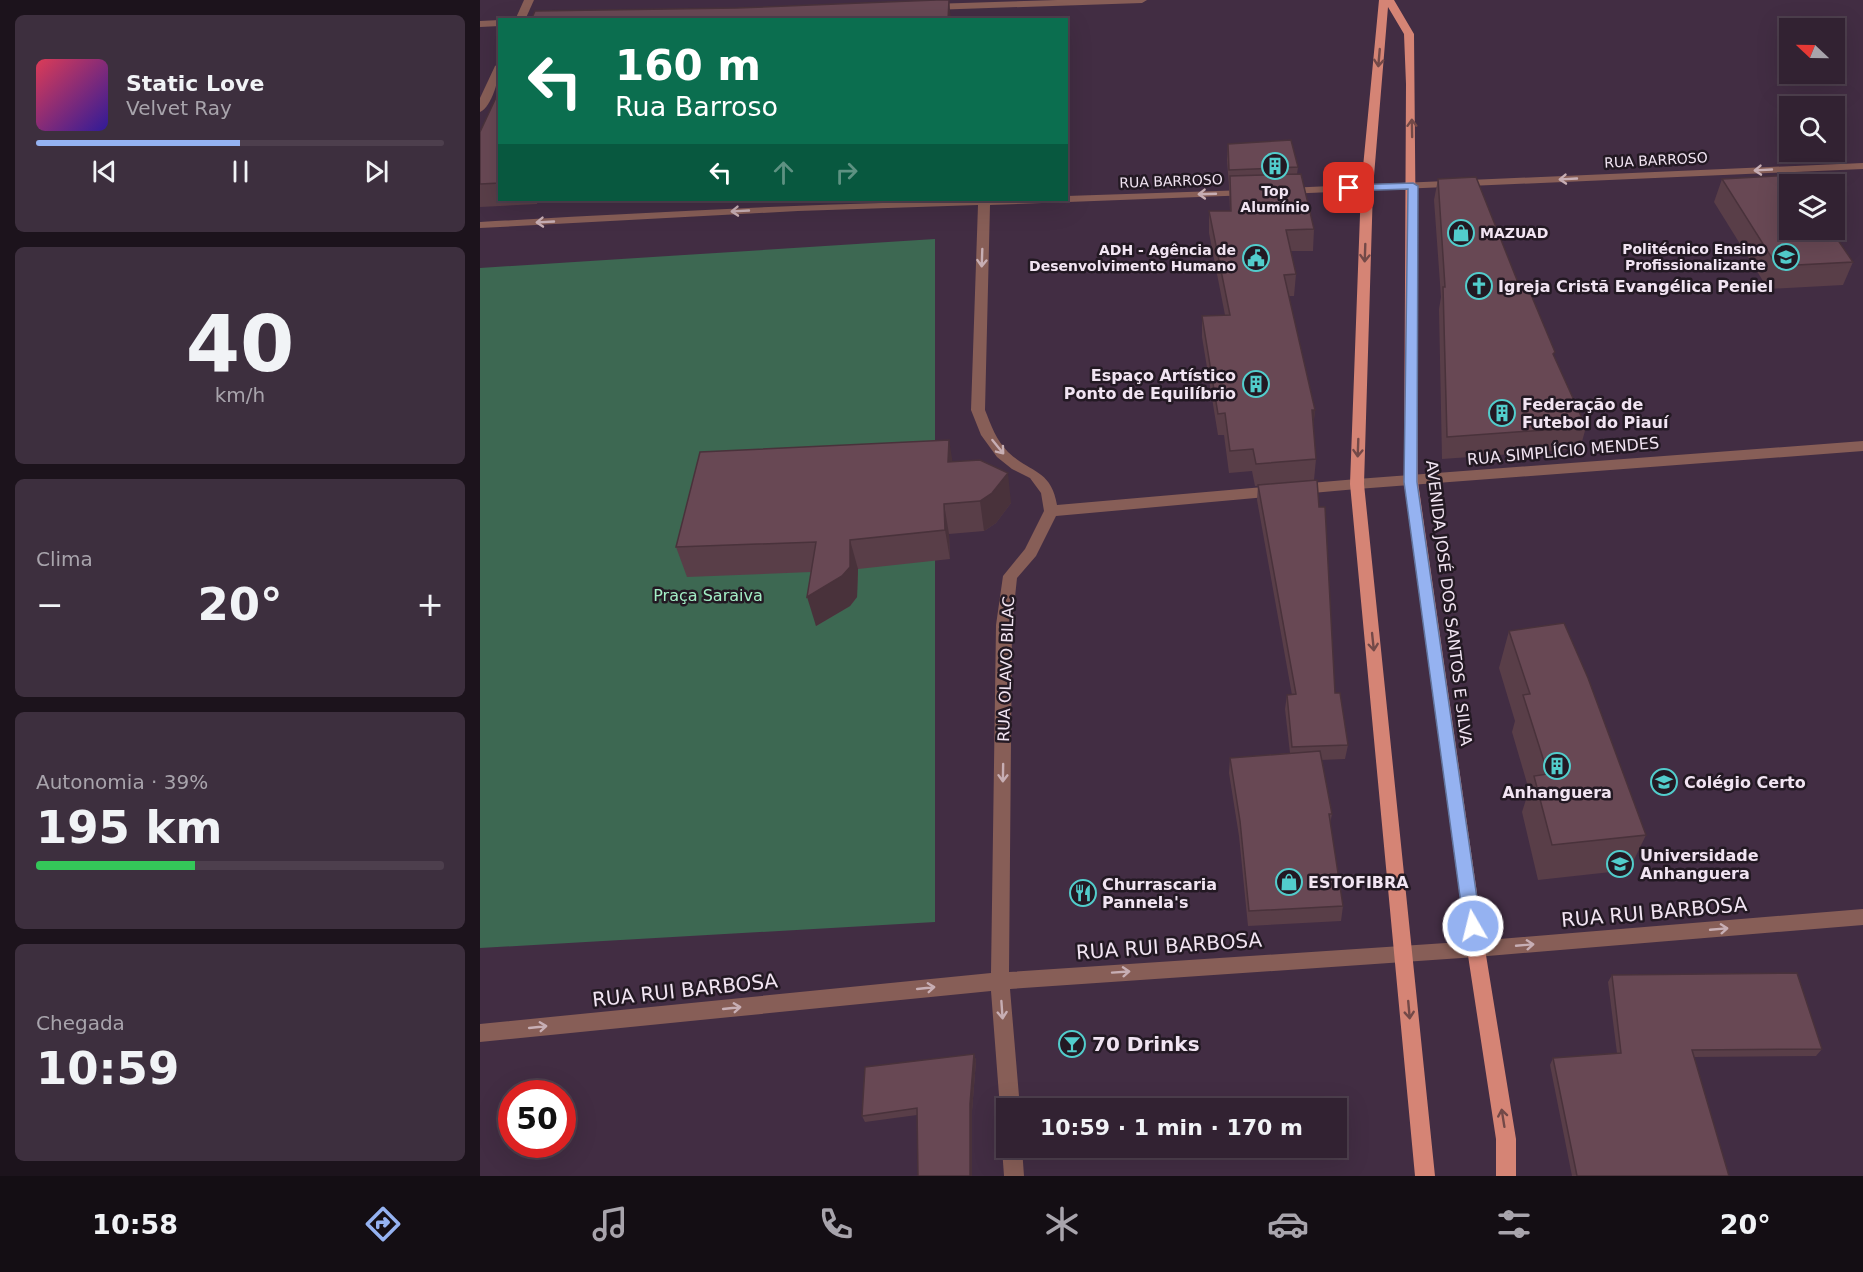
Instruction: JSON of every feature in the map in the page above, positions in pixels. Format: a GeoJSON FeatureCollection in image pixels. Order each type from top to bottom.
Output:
{"type":"FeatureCollection","features":[{"type":"Feature","properties":{"kind":"main road"},"geometry":{"type":"LineString","coordinates":[[1384,0],[1367,188],[1357,484],[1425,1176]]}},
{"type":"Feature","properties":{"kind":"main road","name":"AVENIDA JOSÉ DOS SANTOS E SILVA"},"geometry":{"type":"LineString","coordinates":[[1389,0],[1409,34],[1413,186],[1411,482],[1476,950],[1506,1139],[1506,1176]]}},
{"type":"Feature","properties":{"kind":"street"},"geometry":{"type":"LineString","coordinates":[[521,18],[529,0]]}},
{"type":"Feature","properties":{"kind":"street"},"geometry":{"type":"LineString","coordinates":[[921,7],[975,3],[1142,0]]}},
{"type":"Feature","properties":{"kind":"street"},"geometry":{"type":"LineString","coordinates":[[975,3],[976,18]]}},
{"type":"Feature","properties":{"kind":"street"},"geometry":{"type":"LineString","coordinates":[[480,24],[498,23]]}},
{"type":"Feature","properties":{"kind":"street"},"geometry":{"type":"LineString","coordinates":[[480,109],[498,70]]}},
{"type":"Feature","properties":{"kind":"street","name":"RUA BARROSO"},"geometry":{"type":"LineString","coordinates":[[1068,198],[1367,188],[1863,166]]}},
{"type":"Feature","properties":{"kind":"street"},"geometry":{"type":"LineString","coordinates":[[984,201],[978,410],[988,435],[1002,454],[1017,466],[1035,475],[1048,492],[1051,511]]}},
{"type":"Feature","properties":{"kind":"street","name":"RUA BARROSO"},"geometry":{"type":"LineString","coordinates":[[480,225],[798,208],[984,201]]}},
{"type":"Feature","properties":{"kind":"street","name":"RUA SIMPLÍCIO MENDES"},"geometry":{"type":"LineString","coordinates":[[1051,511],[1357,484],[1411,482],[1863,446]]}},
{"type":"Feature","properties":{"kind":"street","name":"RUA OLAVO BILAC"},"geometry":{"type":"LineString","coordinates":[[1009,1098],[1000,981],[1006,606],[1010,576],[1031,552],[1051,511]]}},
{"type":"Feature","properties":{"kind":"street","name":"RUA RUI BARBOSA"},"geometry":{"type":"LineString","coordinates":[[480,1033],[1000,981],[1403,952],[1476,950],[1863,917]]}},
{"type":"Feature","properties":{"kind":"street"},"geometry":{"type":"LineString","coordinates":[[1013,1158],[1014,1176]]}},
{"type":"Feature","properties":{"kind":"green space","name":"Praça Saraiva"},"geometry":{"type":"Polygon","coordinates":[[[935,239],[935,922],[480,948],[480,268],[935,239]]]}},
{"type":"Feature","properties":{"kind":"building"},"geometry":{"type":"Polygon","coordinates":[[[949,0],[948,18],[532,18],[535,11],[737,8],[949,0]]]}},
{"type":"Feature","properties":{"kind":"building"},"geometry":{"type":"Polygon","coordinates":[[[498,93],[498,183],[480,184],[480,132],[498,93]]]}},
{"type":"Feature","properties":{"kind":"building"},"geometry":{"type":"Polygon","coordinates":[[[1291,140],[1298,167],[1229,170],[1228,144],[1291,140]]]}},
{"type":"Feature","properties":{"kind":"building"},"geometry":{"type":"Polygon","coordinates":[[[1301,174],[1314,229],[1286,230],[1296,274],[1284,275],[1315,410],[1312,410],[1316,459],[1256,464],[1253,449],[1230,451],[1225,413],[1218,414],[1202,316],[1230,315],[1209,211],[1231,211],[1230,176],[1301,174]]]}},
{"type":"Feature","properties":{"kind":"building"},"geometry":{"type":"Polygon","coordinates":[[[1779,176],[1779,240],[1838,240],[1853,262],[1777,266],[1722,179],[1779,176]]]}},
{"type":"Feature","properties":{"kind":"building"},"geometry":{"type":"Polygon","coordinates":[[[1476,177],[1519,285],[1527,285],[1555,352],[1553,354],[1586,427],[1447,437],[1443,287],[1445,287],[1438,179],[1476,177]]]}},
{"type":"Feature","properties":{"kind":"building"},"geometry":{"type":"Polygon","coordinates":[[[949,440],[948,462],[980,460],[1008,473],[992,493],[980,501],[944,504],[945,530],[850,540],[850,567],[842,576],[807,597],[816,542],[676,547],[700,452],[949,440]]]}},
{"type":"Feature","properties":{"kind":"building"},"geometry":{"type":"Polygon","coordinates":[[[1317,480],[1319,507],[1325,507],[1335,693],[1340,693],[1348,745],[1292,747],[1287,695],[1296,694],[1258,485],[1317,480]]]}},
{"type":"Feature","properties":{"kind":"building"},"geometry":{"type":"Polygon","coordinates":[[[1564,623],[1588,678],[1646,835],[1552,845],[1534,776],[1548,774],[1523,695],[1530,694],[1509,631],[1564,623]]]}},
{"type":"Feature","properties":{"kind":"building"},"geometry":{"type":"Polygon","coordinates":[[[1320,751],[1332,814],[1329,814],[1343,906],[1249,911],[1240,821],[1230,758],[1320,751]]]}},
{"type":"Feature","properties":{"kind":"building"},"geometry":{"type":"Polygon","coordinates":[[[1797,973],[1822,1049],[1692,1050],[1729,1176],[1577,1176],[1553,1058],[1621,1053],[1612,975],[1797,973]]]}},
{"type":"Feature","properties":{"kind":"building"},"geometry":{"type":"Polygon","coordinates":[[[974,1054],[970,1104],[970,1176],[918,1176],[917,1108],[862,1116],[865,1067],[974,1054]]]}},
{"type":"Feature","properties":{"kind":"place","name":"Top Alumínio"},"geometry":{"type":"Point","coordinates":[1275,166]}},
{"type":"Feature","properties":{"kind":"place","name":"MAZUAD"},"geometry":{"type":"Point","coordinates":[1461,233]}},
{"type":"Feature","properties":{"kind":"place","name":"Politécnico Ensino Profissionalizante"},"geometry":{"type":"Point","coordinates":[1786,257]}},
{"type":"Feature","properties":{"kind":"place","name":"ADH - Agência de Desenvolvimento Humano"},"geometry":{"type":"Point","coordinates":[1256,258]}},
{"type":"Feature","properties":{"kind":"place","name":"Igreja Cristã Evangélica Peniel"},"geometry":{"type":"Point","coordinates":[1479,286]}},
{"type":"Feature","properties":{"kind":"place","name":"Espaço Artístico Ponto de Equilíbrio"},"geometry":{"type":"Point","coordinates":[1256,384]}},
{"type":"Feature","properties":{"kind":"place","name":"Federação de Futebol do Piauí"},"geometry":{"type":"Point","coordinates":[1502,413]}},
{"type":"Feature","properties":{"kind":"place","name":"Anhanguera"},"geometry":{"type":"Point","coordinates":[1557,766]}},
{"type":"Feature","properties":{"kind":"place","name":"Colégio Certo"},"geometry":{"type":"Point","coordinates":[1664,782]}},
{"type":"Feature","properties":{"kind":"place","name":"Universidade Anhanguera"},"geometry":{"type":"Point","coordinates":[1620,864]}},
{"type":"Feature","properties":{"kind":"place","name":"ESTOFIBRA"},"geometry":{"type":"Point","coordinates":[1289,882]}},
{"type":"Feature","properties":{"kind":"place","name":"Churrascaria Pannela's"},"geometry":{"type":"Point","coordinates":[1083,893]}},
{"type":"Feature","properties":{"kind":"place","name":"70 Drinks"},"geometry":{"type":"Point","coordinates":[1072,1044]}},
{"type":"Feature","properties":{"kind":"route"},"geometry":{"type":"LineString","coordinates":[[1349,188],[1413,186],[1411,482],[1473,926]]}}]}
